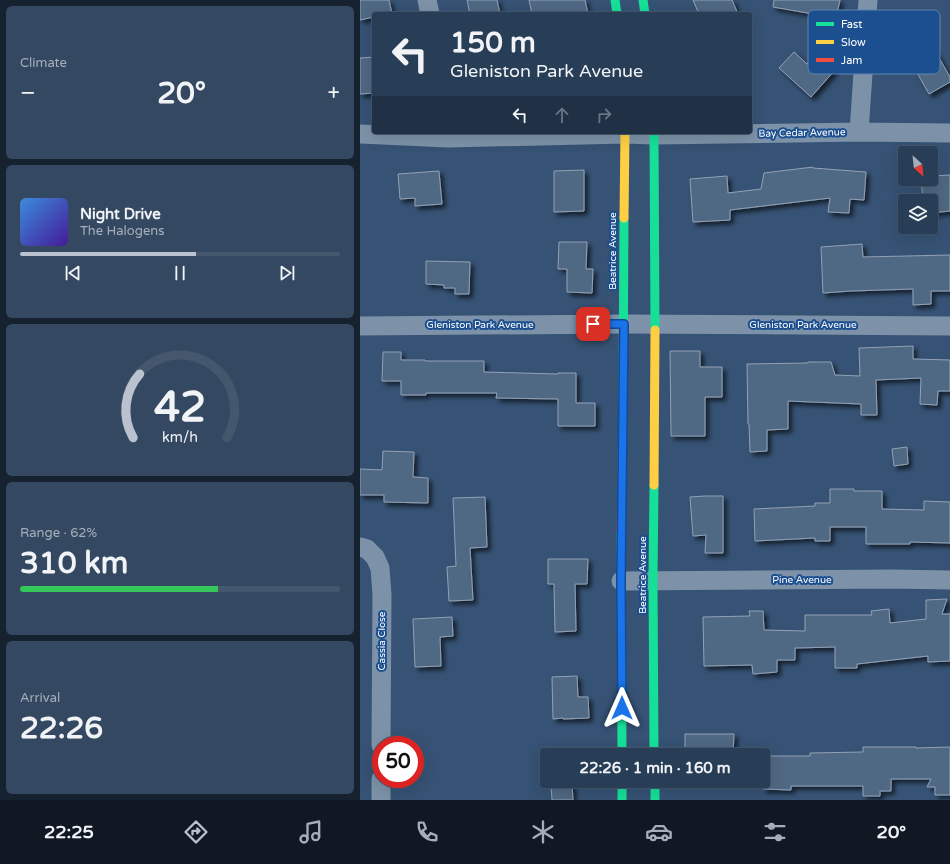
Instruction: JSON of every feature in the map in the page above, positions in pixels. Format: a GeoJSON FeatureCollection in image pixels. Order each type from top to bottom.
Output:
{"type":"FeatureCollection","features":[{"type":"Feature","properties":{"kind":"main road"},"geometry":{"type":"LineString","coordinates":[[615,0],[617,12]]}},
{"type":"Feature","properties":{"kind":"main road"},"geometry":{"type":"LineString","coordinates":[[643,0],[645,12]]}},
{"type":"Feature","properties":{"kind":"main road","name":"Beatrice Avenue"},"geometry":{"type":"LineString","coordinates":[[622,748],[621,581],[626,134]]}},
{"type":"Feature","properties":{"kind":"main road","name":"Beatrice Avenue"},"geometry":{"type":"LineString","coordinates":[[654,134],[654,748]]}},
{"type":"Feature","properties":{"kind":"main road"},"geometry":{"type":"LineString","coordinates":[[622,788],[622,800]]}},
{"type":"Feature","properties":{"kind":"main road"},"geometry":{"type":"LineString","coordinates":[[654,788],[655,800]]}},
{"type":"Feature","properties":{"kind":"street"},"geometry":{"type":"LineString","coordinates":[[427,0],[430,12]]}},
{"type":"Feature","properties":{"kind":"street"},"geometry":{"type":"LineString","coordinates":[[867,10],[868,0]]}},
{"type":"Feature","properties":{"kind":"street"},"geometry":{"type":"LineString","coordinates":[[859,132],[863,74]]}},
{"type":"Feature","properties":{"kind":"street","name":"Bay Cedar Avenue"},"geometry":{"type":"LineString","coordinates":[[752,133],[950,133]]}},
{"type":"Feature","properties":{"kind":"street","name":"Bay Cedar Avenue"},"geometry":{"type":"LineString","coordinates":[[360,134],[536,134]]}},
{"type":"Feature","properties":{"kind":"street","name":"Gleniston Park Avenue"},"geometry":{"type":"LineString","coordinates":[[360,326],[624,324],[950,326]]}},
{"type":"Feature","properties":{"kind":"street","name":"Cassia Close"},"geometry":{"type":"LineString","coordinates":[[360,547],[367,549],[375,557],[380,568],[382,595],[381,736]]}},
{"type":"Feature","properties":{"kind":"street","name":"Pine Avenue"},"geometry":{"type":"LineString","coordinates":[[621,581],[884,579],[950,580]]}},
{"type":"Feature","properties":{"kind":"street"},"geometry":{"type":"LineString","coordinates":[[381,788],[381,800]]}},
{"type":"Feature","properties":{"kind":"building"},"geometry":{"type":"Polygon","coordinates":[[[360,0],[389,0],[392,12],[372,12],[372,17],[360,20],[360,0]]]}},
{"type":"Feature","properties":{"kind":"building"},"geometry":{"type":"Polygon","coordinates":[[[467,0],[497,0],[500,12],[470,12],[467,0]]]}},
{"type":"Feature","properties":{"kind":"building"},"geometry":{"type":"Polygon","coordinates":[[[529,0],[585,0],[588,12],[532,12],[529,0]]]}},
{"type":"Feature","properties":{"kind":"building"},"geometry":{"type":"Polygon","coordinates":[[[693,0],[732,0],[737,12],[698,12],[693,0]]]}},
{"type":"Feature","properties":{"kind":"building"},"geometry":{"type":"Polygon","coordinates":[[[774,0],[840,0],[838,10],[808,10],[808,13],[773,7],[774,0]]]}},
{"type":"Feature","properties":{"kind":"building"},"geometry":{"type":"Polygon","coordinates":[[[794,52],[807,64],[808,63],[808,74],[831,74],[811,97],[779,68],[794,52]]]}},
{"type":"Feature","properties":{"kind":"building"},"geometry":{"type":"Polygon","coordinates":[[[372,57],[372,93],[360,94],[360,58],[372,57]]]}},
{"type":"Feature","properties":{"kind":"building"},"geometry":{"type":"Polygon","coordinates":[[[940,60],[950,77],[950,82],[929,94],[918,74],[940,74],[940,60]]]}},
{"type":"Feature","properties":{"kind":"building"},"geometry":{"type":"Polygon","coordinates":[[[813,167],[866,172],[864,200],[850,199],[849,213],[828,212],[830,198],[730,210],[730,220],[693,222],[690,179],[727,176],[728,193],[761,189],[764,173],[813,167]]]}},
{"type":"Feature","properties":{"kind":"building"},"geometry":{"type":"Polygon","coordinates":[[[584,170],[584,211],[554,212],[554,171],[584,170]]]}},
{"type":"Feature","properties":{"kind":"building"},"geometry":{"type":"Polygon","coordinates":[[[439,171],[442,204],[415,206],[415,198],[400,199],[398,174],[439,171]]]}},
{"type":"Feature","properties":{"kind":"building"},"geometry":{"type":"Polygon","coordinates":[[[950,175],[950,211],[938,212],[938,194],[922,194],[922,186],[938,186],[938,176],[950,175]]]}},
{"type":"Feature","properties":{"kind":"building"},"geometry":{"type":"Polygon","coordinates":[[[559,242],[587,242],[586,269],[593,269],[592,293],[567,292],[567,269],[558,269],[559,242]]]}},
{"type":"Feature","properties":{"kind":"building"},"geometry":{"type":"Polygon","coordinates":[[[862,244],[863,257],[950,255],[950,291],[931,291],[931,304],[913,305],[913,289],[823,293],[821,247],[862,244]]]}},
{"type":"Feature","properties":{"kind":"building"},"geometry":{"type":"Polygon","coordinates":[[[426,261],[470,262],[469,294],[455,294],[455,288],[444,288],[444,285],[426,284],[426,261]]]}},
{"type":"Feature","properties":{"kind":"building"},"geometry":{"type":"Polygon","coordinates":[[[913,346],[913,359],[950,360],[950,391],[938,391],[937,405],[920,404],[921,378],[876,380],[877,415],[861,415],[861,404],[788,401],[788,429],[767,430],[767,451],[750,452],[747,364],[831,362],[835,375],[860,376],[859,348],[913,346]]]}},
{"type":"Feature","properties":{"kind":"building"},"geometry":{"type":"Polygon","coordinates":[[[670,351],[700,351],[700,367],[722,367],[722,397],[705,397],[705,436],[671,436],[670,351]]]}},
{"type":"Feature","properties":{"kind":"building"},"geometry":{"type":"Polygon","coordinates":[[[383,352],[401,352],[401,360],[484,361],[484,372],[576,373],[576,403],[595,403],[595,426],[558,426],[558,399],[496,398],[497,393],[426,393],[426,395],[401,395],[401,381],[382,381],[383,352]]]}},
{"type":"Feature","properties":{"kind":"building"},"geometry":{"type":"Polygon","coordinates":[[[907,447],[908,464],[894,466],[892,449],[907,447]]]}},
{"type":"Feature","properties":{"kind":"building"},"geometry":{"type":"Polygon","coordinates":[[[383,451],[414,452],[413,477],[428,478],[428,503],[384,502],[384,495],[360,495],[360,469],[382,470],[383,451]]]}},
{"type":"Feature","properties":{"kind":"building"},"geometry":{"type":"Polygon","coordinates":[[[830,489],[882,491],[882,509],[924,510],[924,501],[950,502],[950,543],[910,542],[910,544],[866,544],[866,527],[830,527],[830,541],[815,541],[815,538],[755,541],[754,509],[815,506],[815,503],[830,503],[830,489]]]}},
{"type":"Feature","properties":{"kind":"building"},"geometry":{"type":"Polygon","coordinates":[[[723,496],[723,553],[705,553],[706,535],[693,536],[690,497],[723,496]]]}},
{"type":"Feature","properties":{"kind":"building"},"geometry":{"type":"Polygon","coordinates":[[[485,497],[487,547],[470,548],[473,600],[449,601],[447,567],[456,566],[453,498],[485,497]]]}},
{"type":"Feature","properties":{"kind":"building"},"geometry":{"type":"Polygon","coordinates":[[[548,559],[588,559],[587,584],[575,584],[576,631],[555,632],[554,584],[548,584],[548,559]]]}},
{"type":"Feature","properties":{"kind":"building"},"geometry":{"type":"Polygon","coordinates":[[[947,599],[942,614],[950,614],[950,661],[928,662],[928,656],[857,664],[857,668],[835,668],[835,647],[795,648],[795,660],[777,660],[777,672],[753,674],[752,665],[704,666],[703,617],[750,616],[749,611],[763,611],[764,630],[805,631],[805,615],[872,615],[871,611],[889,609],[890,623],[926,619],[926,600],[947,599]]]}},
{"type":"Feature","properties":{"kind":"building"},"geometry":{"type":"Polygon","coordinates":[[[452,617],[453,636],[440,637],[441,666],[415,667],[413,619],[452,617]]]}},
{"type":"Feature","properties":{"kind":"building"},"geometry":{"type":"Polygon","coordinates":[[[577,676],[578,697],[588,697],[589,718],[553,719],[552,677],[577,676]]]}},
{"type":"Feature","properties":{"kind":"building"},"geometry":{"type":"Polygon","coordinates":[[[685,734],[734,734],[733,748],[685,748],[685,734]]]}},
{"type":"Feature","properties":{"kind":"building"},"geometry":{"type":"Polygon","coordinates":[[[863,747],[950,747],[950,795],[935,795],[935,787],[927,787],[931,779],[891,779],[891,791],[880,791],[880,796],[863,796],[863,786],[791,786],[791,790],[763,789],[770,788],[770,756],[810,756],[810,753],[863,752],[863,747]]]}},
{"type":"Feature","properties":{"kind":"building"},"geometry":{"type":"Polygon","coordinates":[[[551,788],[572,788],[573,800],[552,800],[551,788]]]}},
{"type":"Feature","properties":{"kind":"traffic: fast"},"geometry":{"type":"LineString","coordinates":[[615,0],[617,12]]}},
{"type":"Feature","properties":{"kind":"traffic: fast"},"geometry":{"type":"LineString","coordinates":[[643,0],[645,12]]}},
{"type":"Feature","properties":{"kind":"traffic: fast"},"geometry":{"type":"LineString","coordinates":[[654,134],[655,330]]}},
{"type":"Feature","properties":{"kind":"traffic: fast"},"geometry":{"type":"LineString","coordinates":[[623,405],[624,218]]}},
{"type":"Feature","properties":{"kind":"traffic: fast"},"geometry":{"type":"LineString","coordinates":[[654,485],[654,748]]}},
{"type":"Feature","properties":{"kind":"traffic: fast"},"geometry":{"type":"LineString","coordinates":[[621,533],[622,748]]}},
{"type":"Feature","properties":{"kind":"traffic: fast"},"geometry":{"type":"LineString","coordinates":[[622,788],[622,800]]}},
{"type":"Feature","properties":{"kind":"traffic: fast"},"geometry":{"type":"LineString","coordinates":[[655,788],[655,800]]}},
{"type":"Feature","properties":{"kind":"traffic: slow"},"geometry":{"type":"LineString","coordinates":[[624,218],[625,134]]}},
{"type":"Feature","properties":{"kind":"traffic: slow"},"geometry":{"type":"LineString","coordinates":[[654,485],[655,330]]}},
{"type":"Feature","properties":{"kind":"traffic: jam"},"geometry":{"type":"LineString","coordinates":[[621,533],[623,405]]}},
{"type":"Feature","properties":{"kind":"route"},"geometry":{"type":"LineString","coordinates":[[593,324],[624,324],[621,581],[622,708]]}}]}
